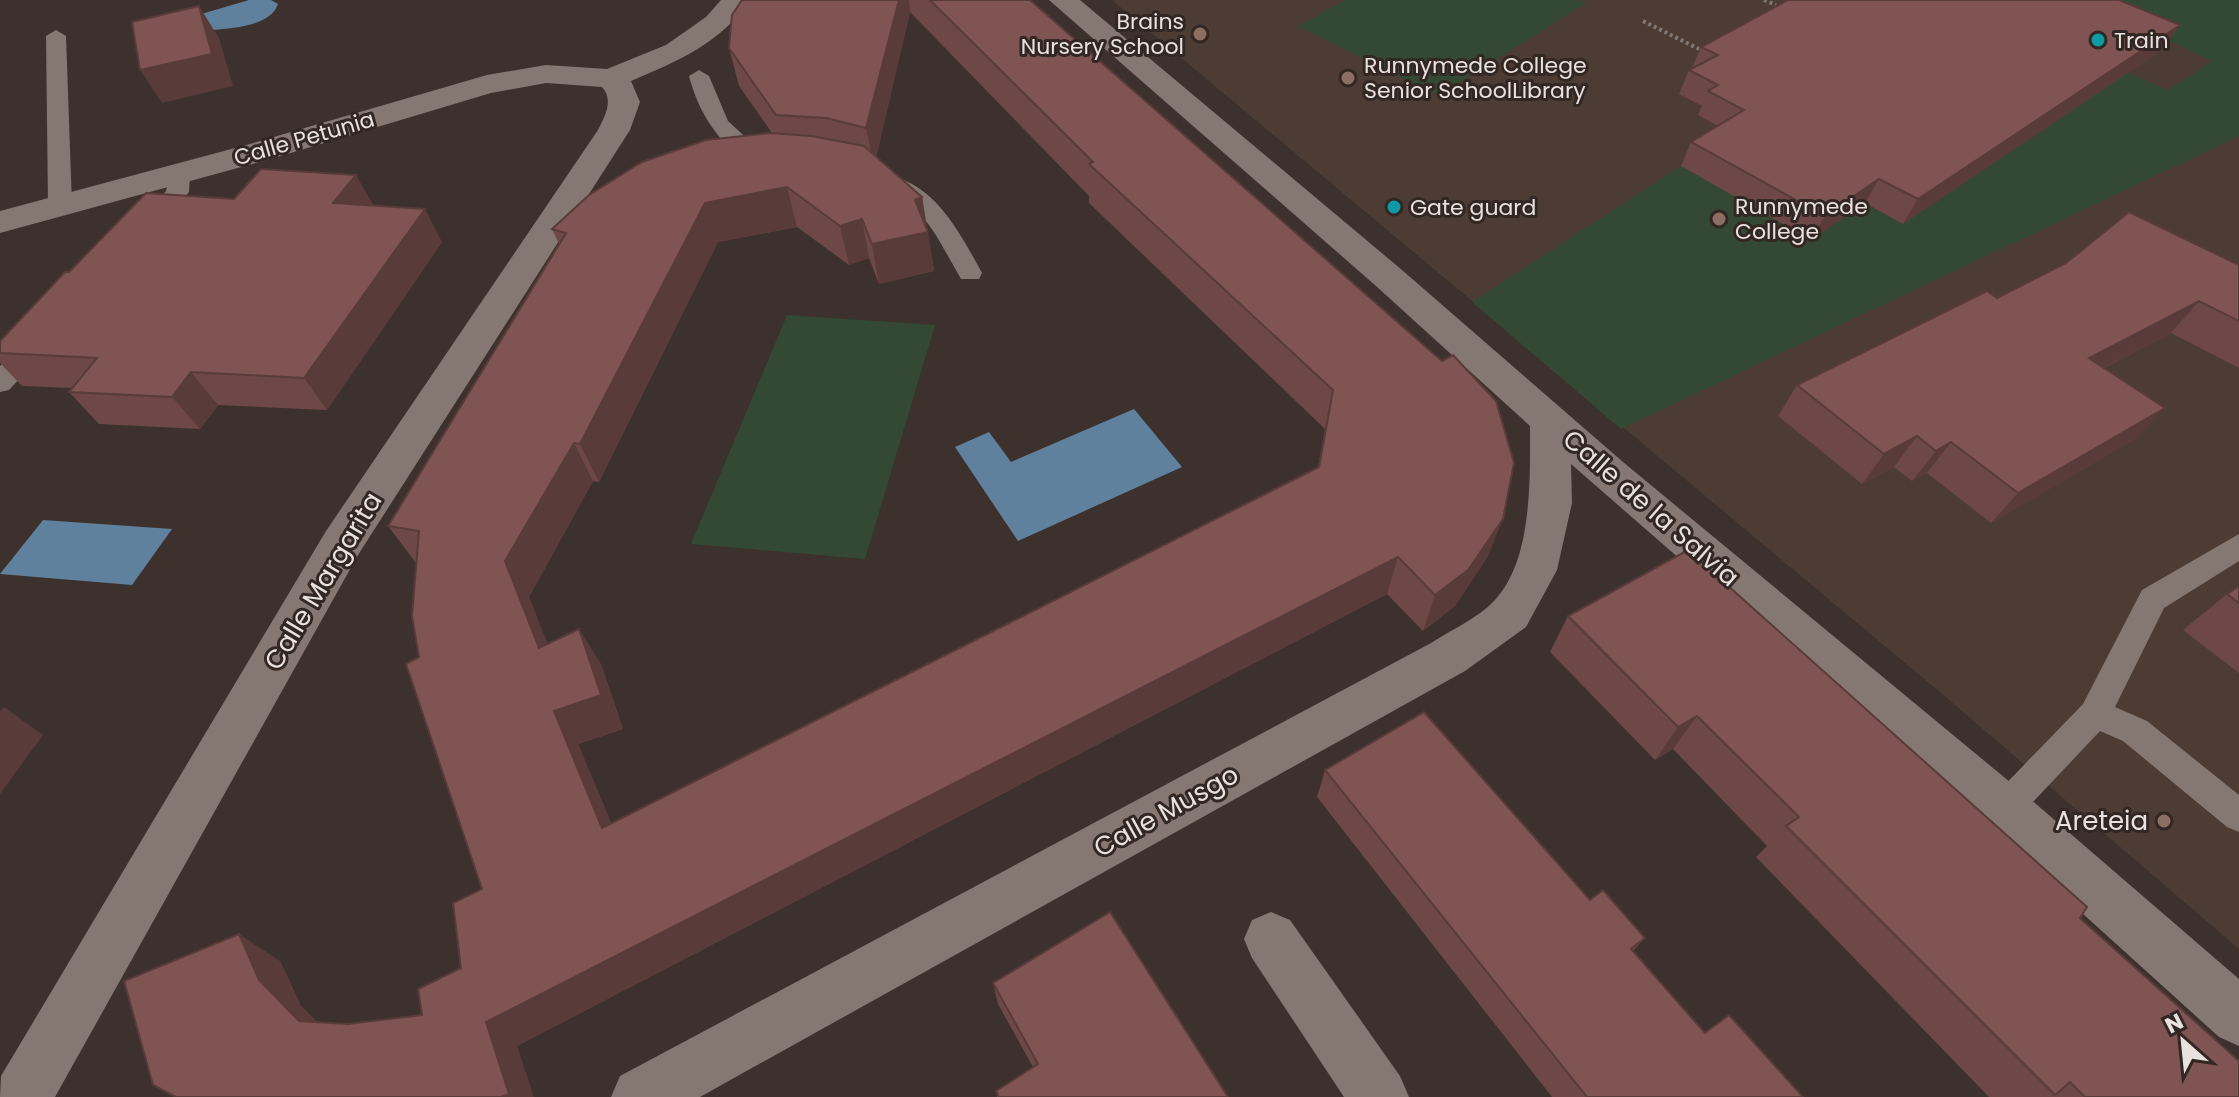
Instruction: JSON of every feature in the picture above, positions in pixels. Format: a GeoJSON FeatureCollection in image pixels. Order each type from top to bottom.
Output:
{"type":"FeatureCollection","features":[{"type":"Feature","properties":{"kind":"street","name":"Calle Petunia"},"geometry":{"type":"LineString","coordinates":[[668,21],[734,0]]}},
{"type":"Feature","properties":{"kind":"street","name":"Calle Petunia"},"geometry":{"type":"LineString","coordinates":[[0,222],[487,84],[562,73],[611,78],[651,63],[700,36],[734,0]]}},
{"type":"Feature","properties":{"kind":"street","name":"Calle de la Salvia"},"geometry":{"type":"LineString","coordinates":[[1063,0],[2004,809],[2239,1017]]}},
{"type":"Feature","properties":{"kind":"street"},"geometry":{"type":"LineString","coordinates":[[611,78],[614,64],[623,50],[642,35]]}},
{"type":"Feature","properties":{"kind":"street","name":"Calle Margarita"},"geometry":{"type":"LineString","coordinates":[[25,1096],[342,543],[574,215],[624,110],[626,95],[621,85],[611,78]]}},
{"type":"Feature","properties":{"kind":"street","name":"Calle Musgo"},"geometry":{"type":"LineString","coordinates":[[641,1097],[1448,657],[1510,614],[1535,570],[1551,503],[1550,421]]}},
{"type":"Feature","properties":{"kind":"street"},"geometry":{"type":"LineString","coordinates":[[1271,939],[1379,1097]]}},
{"type":"Feature","properties":{"kind":"lane"},"geometry":{"type":"LineString","coordinates":[[56,36],[60,206]]}},
{"type":"Feature","properties":{"kind":"lane"},"geometry":{"type":"LineString","coordinates":[[699,76],[705,100],[727,138],[757,160]]}},
{"type":"Feature","properties":{"kind":"lane"},"geometry":{"type":"LineString","coordinates":[[730,165],[757,160],[786,162]]}},
{"type":"Feature","properties":{"kind":"lane"},"geometry":{"type":"LineString","coordinates":[[134,240],[177,192],[179,173]]}},
{"type":"Feature","properties":{"kind":"lane"},"geometry":{"type":"LineString","coordinates":[[869,175],[907,187],[945,229],[970,273]]}},
{"type":"Feature","properties":{"kind":"lane"},"geometry":{"type":"LineString","coordinates":[[0,383],[52,328]]}},
{"type":"Feature","properties":{"kind":"lane"},"geometry":{"type":"LineString","coordinates":[[2004,809],[2095,714],[2153,599],[2239,546]]}},
{"type":"Feature","properties":{"kind":"lane"},"geometry":{"type":"LineString","coordinates":[[2095,714],[2135,731],[2239,816]]}},
{"type":"Feature","properties":{"kind":"path"},"geometry":{"type":"LineString","coordinates":[[1764,0],[1776,5]]}},
{"type":"Feature","properties":{"kind":"path"},"geometry":{"type":"LineString","coordinates":[[1643,21],[1699,49]]}},
{"type":"Feature","properties":{"kind":"shaded area"},"geometry":{"type":"Polygon","coordinates":[[[1112,0],[2239,0],[2239,949],[1941,693],[1112,0]]]}},
{"type":"Feature","properties":{"kind":"green space"},"geometry":{"type":"Polygon","coordinates":[[[1345,0],[1580,0],[1586,3],[1438,96],[1298,26],[1345,0]]]}},
{"type":"Feature","properties":{"kind":"green space"},"geometry":{"type":"Polygon","coordinates":[[[1962,0],[2168,90],[2212,61],[2081,0],[2239,0],[2239,136],[1621,429],[1472,302],[1681,166],[1811,240],[1865,204],[1903,223],[1962,0]]]}},
{"type":"Feature","properties":{"kind":"green space"},"geometry":{"type":"Polygon","coordinates":[[[787,315],[935,325],[865,559],[691,544],[787,315]]]}},
{"type":"Feature","properties":{"kind":"water"},"geometry":{"type":"Polygon","coordinates":[[[249,0],[271,0],[278,4],[268,17],[231,28],[214,30],[198,15],[249,0]]]}},
{"type":"Feature","properties":{"kind":"water"},"geometry":{"type":"Polygon","coordinates":[[[1134,409],[1182,467],[1018,541],[955,447],[989,432],[1011,462],[1134,409]]]}},
{"type":"Feature","properties":{"kind":"water"},"geometry":{"type":"Polygon","coordinates":[[[43,520],[172,529],[132,585],[0,574],[43,520]]]}},
{"type":"Feature","properties":{"kind":"building"},"geometry":{"type":"Polygon","coordinates":[[[742,0],[899,0],[866,128],[826,118],[776,115],[729,48],[732,15],[742,0]]]}},
{"type":"Feature","properties":{"kind":"building"},"geometry":{"type":"Polygon","coordinates":[[[930,0],[1030,0],[1442,361],[1453,355],[1496,401],[1514,463],[1503,519],[1468,570],[1435,595],[1398,557],[486,1022],[509,1094],[501,1097],[176,1097],[153,1085],[124,981],[239,934],[259,980],[299,1021],[348,1024],[422,1015],[418,989],[461,968],[453,903],[482,889],[406,664],[419,657],[412,616],[419,531],[388,526],[566,233],[552,229],[589,195],[642,162],[706,140],[770,133],[812,136],[864,146],[922,197],[915,200],[928,232],[872,244],[862,219],[840,226],[787,187],[705,203],[580,444],[574,443],[505,561],[539,648],[579,629],[601,695],[554,711],[602,828],[1319,467],[1333,390],[1089,164],[1093,162],[930,0]]]}},
{"type":"Feature","properties":{"kind":"building","name":"Runnymede College"},"geometry":{"type":"Polygon","coordinates":[[[1788,0],[2119,0],[2180,25],[1918,199],[1879,179],[1825,216],[1691,142],[1744,110],[1708,91],[1718,85],[1689,70],[1718,55],[1701,47],[1788,0]]]}},
{"type":"Feature","properties":{"kind":"building"},"geometry":{"type":"Polygon","coordinates":[[[199,6],[212,54],[140,70],[132,22],[199,6]]]}},
{"type":"Feature","properties":{"kind":"building"},"geometry":{"type":"Polygon","coordinates":[[[261,169],[356,175],[333,203],[425,209],[304,378],[191,372],[172,397],[69,392],[97,358],[0,353],[0,341],[146,193],[234,199],[261,169]]]}},
{"type":"Feature","properties":{"kind":"building"},"geometry":{"type":"Polygon","coordinates":[[[2129,212],[2239,265],[2239,321],[2199,301],[2089,358],[2165,408],[2018,493],[1951,442],[1936,451],[1917,436],[1884,454],[1797,385],[1987,291],[1997,298],[2066,263],[2129,212]]]}},
{"type":"Feature","properties":{"kind":"building"},"geometry":{"type":"Polygon","coordinates":[[[1688,550],[2087,907],[2080,918],[2239,1061],[2239,1097],[2085,1097],[2070,1082],[2055,1095],[1786,826],[1799,817],[1697,716],[1678,727],[1568,616],[1688,550]]]}},
{"type":"Feature","properties":{"kind":"building"},"geometry":{"type":"Polygon","coordinates":[[[2239,586],[2239,603],[2227,594],[2239,586]]]}},
{"type":"Feature","properties":{"kind":"building"},"geometry":{"type":"Polygon","coordinates":[[[1424,712],[1590,900],[1603,890],[1645,938],[1631,949],[1705,1033],[1729,1015],[1803,1097],[1587,1097],[1325,770],[1424,712]]]}},
{"type":"Feature","properties":{"kind":"building"},"geometry":{"type":"Polygon","coordinates":[[[1110,912],[1228,1097],[999,1097],[996,1091],[1038,1064],[993,983],[1110,912]]]}},
{"type":"Feature","properties":{"kind":"place","name":"Brains Nursery School"},"geometry":{"type":"Point","coordinates":[1200,34]}},
{"type":"Feature","properties":{"kind":"place","name":"Train"},"geometry":{"type":"Point","coordinates":[2098,40]}},
{"type":"Feature","properties":{"kind":"place","name":"Runnymede College Senior SchoolLibrary"},"geometry":{"type":"Point","coordinates":[1348,78]}},
{"type":"Feature","properties":{"kind":"place","name":"Gate guard"},"geometry":{"type":"Point","coordinates":[1394,207]}},
{"type":"Feature","properties":{"kind":"place","name":"Runnymede College"},"geometry":{"type":"Point","coordinates":[1719,219]}},
{"type":"Feature","properties":{"kind":"place","name":"Areteia"},"geometry":{"type":"Point","coordinates":[2164,821]}}]}
